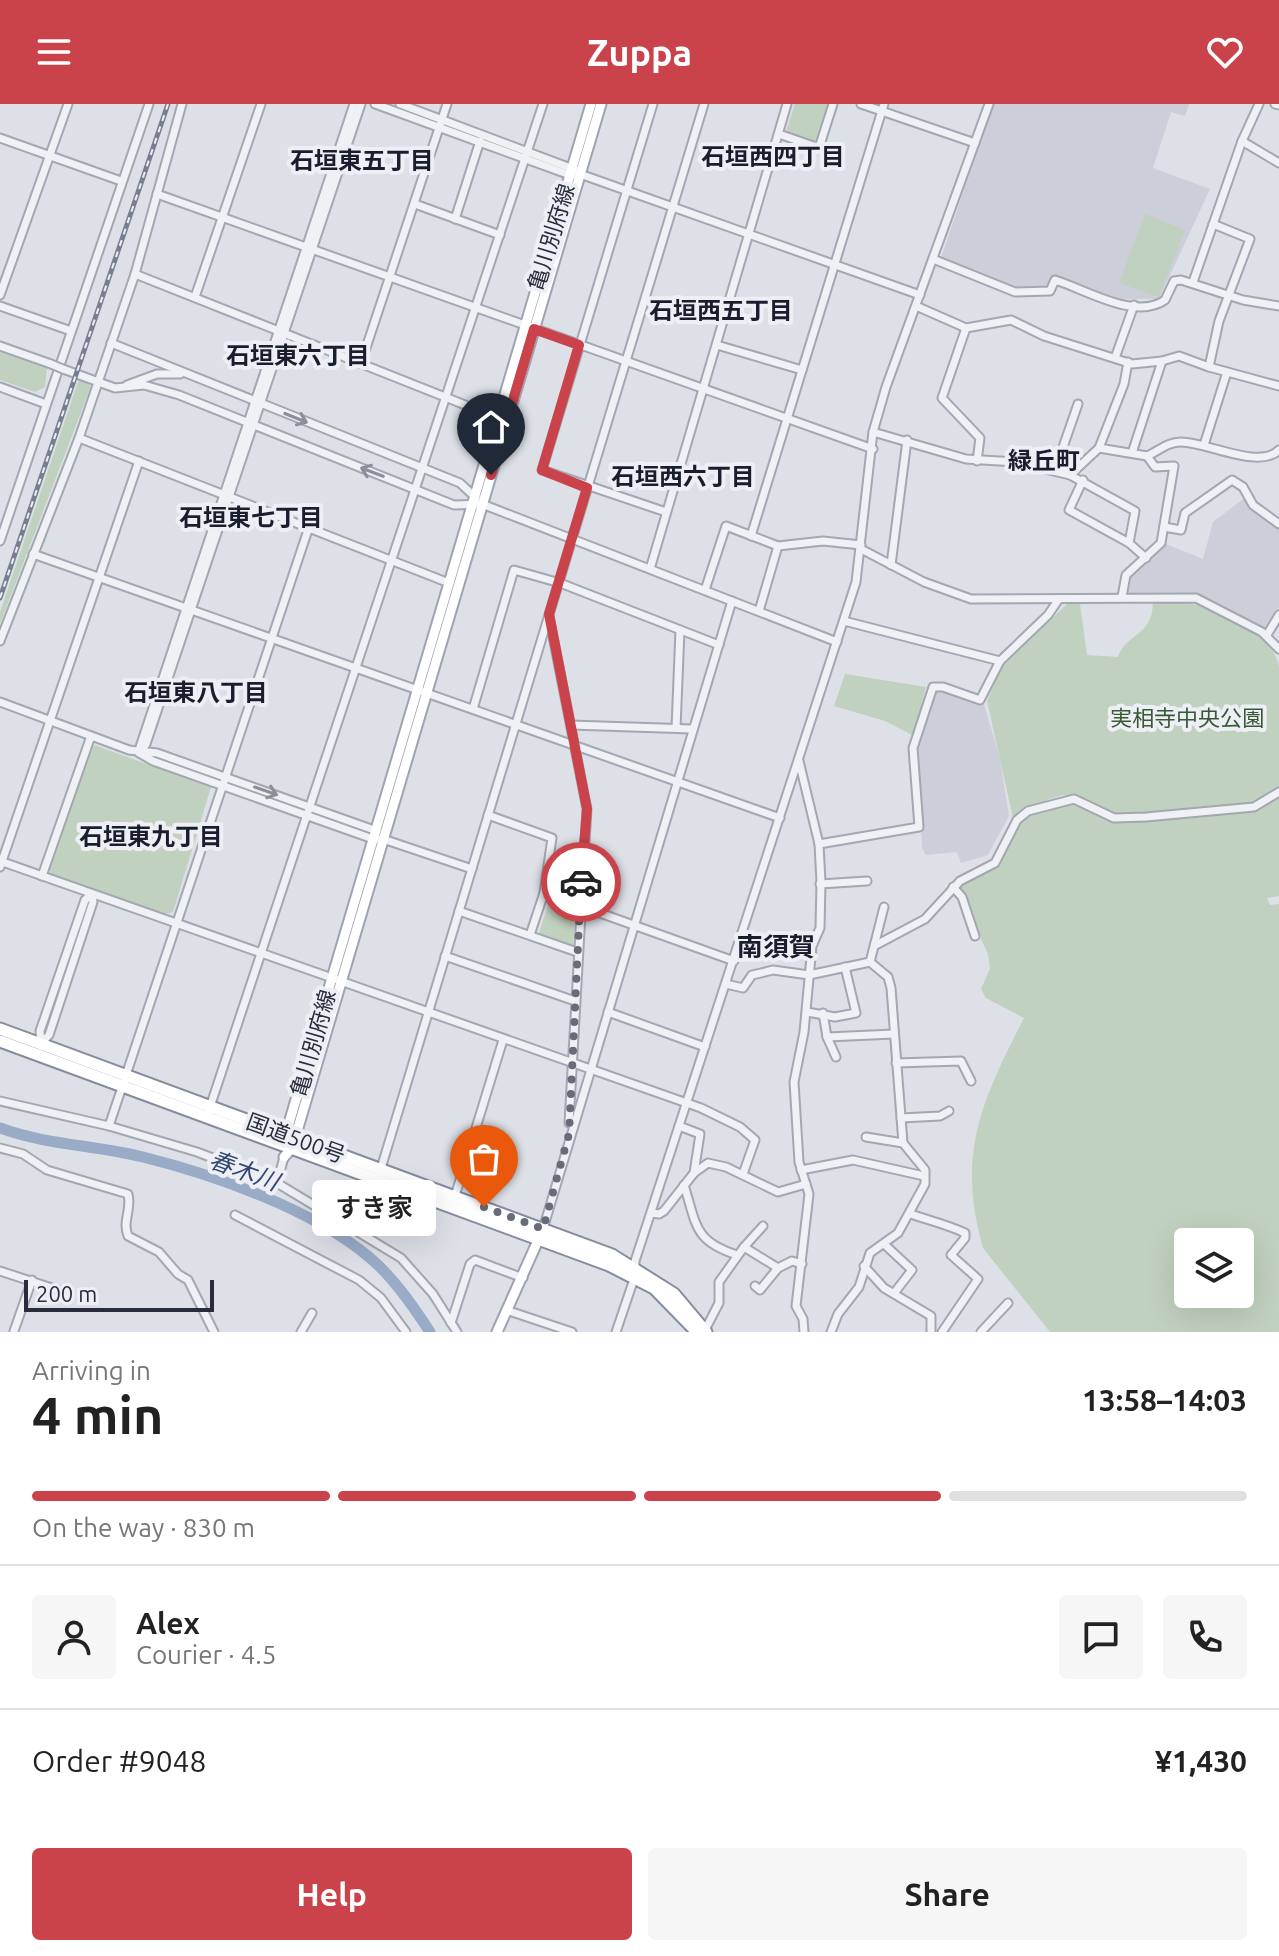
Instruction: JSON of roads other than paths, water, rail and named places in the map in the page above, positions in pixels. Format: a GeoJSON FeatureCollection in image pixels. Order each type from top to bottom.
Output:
{"type":"FeatureCollection","features":[{"type":"Feature","properties":{"kind":"highway","name":"国道500号"},"geometry":{"type":"LineString","coordinates":[[0,1029],[288,1144],[455,1196],[541,1234]]}},
{"type":"Feature","properties":{"kind":"highway","name":"国道500号"},"geometry":{"type":"LineString","coordinates":[[0,1041],[124,1081]]}},
{"type":"Feature","properties":{"kind":"highway","name":"国道500号"},"geometry":{"type":"LineString","coordinates":[[380,1174],[635,1272],[674,1294],[703,1331]]}},
{"type":"Feature","properties":{"kind":"main road","name":"亀川別府線"},"geometry":{"type":"LineString","coordinates":[[288,1144],[530,327],[591,104]]}},
{"type":"Feature","properties":{"kind":"main road","name":"亀川別府線"},"geometry":{"type":"LineString","coordinates":[[574,172],[601,104]]}},
{"type":"Feature","properties":{"kind":"main road","name":"亀川別府線"},"geometry":{"type":"LineString","coordinates":[[422,691],[449,583],[476,502],[498,418],[530,327]]}},
{"type":"Feature","properties":{"kind":"main road"},"geometry":{"type":"LineString","coordinates":[[497,1332],[541,1234]]}},
{"type":"Feature","properties":{"kind":"street"},"geometry":{"type":"LineString","coordinates":[[0,295],[68,104]]}},
{"type":"Feature","properties":{"kind":"street"},"geometry":{"type":"LineString","coordinates":[[0,541],[149,104]]}},
{"type":"Feature","properties":{"kind":"street"},"geometry":{"type":"LineString","coordinates":[[0,641],[79,438],[135,274],[182,104]]}},
{"type":"Feature","properties":{"kind":"street"},"geometry":{"type":"LineString","coordinates":[[195,297],[261,104]]}},
{"type":"Feature","properties":{"kind":"street"},"geometry":{"type":"LineString","coordinates":[[139,753],[151,730],[257,402],[277,330],[354,104]]}},
{"type":"Feature","properties":{"kind":"street"},"geometry":{"type":"LineString","coordinates":[[257,402],[286,333],[361,104]]}},
{"type":"Feature","properties":{"kind":"street"},"geometry":{"type":"LineString","coordinates":[[375,104],[441,124],[920,295]]}},
{"type":"Feature","properties":{"kind":"street"},"geometry":{"type":"LineString","coordinates":[[400,104],[441,124]]}},
{"type":"Feature","properties":{"kind":"street"},"geometry":{"type":"LineString","coordinates":[[361,363],[447,104]]}},
{"type":"Feature","properties":{"kind":"street"},"geometry":{"type":"LineString","coordinates":[[209,1112],[543,104]]}},
{"type":"Feature","properties":{"kind":"street"},"geometry":{"type":"LineString","coordinates":[[653,104],[542,470],[587,488],[666,512]]}},
{"type":"Feature","properties":{"kind":"street"},"geometry":{"type":"LineString","coordinates":[[362,1231],[704,104]]}},
{"type":"Feature","properties":{"kind":"street"},"geometry":{"type":"LineString","coordinates":[[650,569],[787,104]]}},
{"type":"Feature","properties":{"kind":"street"},"geometry":{"type":"LineString","coordinates":[[779,134],[819,148],[833,104]]}},
{"type":"Feature","properties":{"kind":"street"},"geometry":{"type":"LineString","coordinates":[[861,104],[883,108],[975,143]]}},
{"type":"Feature","properties":{"kind":"street"},"geometry":{"type":"LineString","coordinates":[[616,1332],[651,1213],[844,621],[861,547],[873,432],[989,104]]}},
{"type":"Feature","properties":{"kind":"street"},"geometry":{"type":"LineString","coordinates":[[1193,282],[1242,141],[1259,104]]}},
{"type":"Feature","properties":{"kind":"street"},"geometry":{"type":"LineString","coordinates":[[751,536],[883,108]]}},
{"type":"Feature","properties":{"kind":"street"},"geometry":{"type":"LineString","coordinates":[[0,138],[121,181]]}},
{"type":"Feature","properties":{"kind":"street"},"geometry":{"type":"LineString","coordinates":[[455,219],[480,138]]}},
{"type":"Feature","properties":{"kind":"street"},"geometry":{"type":"LineString","coordinates":[[1242,141],[1279,163]]}},
{"type":"Feature","properties":{"kind":"street"},"geometry":{"type":"LineString","coordinates":[[157,194],[873,449]]}},
{"type":"Feature","properties":{"kind":"street"},"geometry":{"type":"LineString","coordinates":[[415,204],[500,235]]}},
{"type":"Feature","properties":{"kind":"street"},"geometry":{"type":"LineString","coordinates":[[1209,367],[1229,293],[1250,239],[1213,224]]}},
{"type":"Feature","properties":{"kind":"street"},"geometry":{"type":"LineString","coordinates":[[933,259],[1015,292],[1050,291],[1055,280],[1116,302],[1159,304],[1165,300],[1174,281],[1193,282],[1243,300],[1279,306]]}},
{"type":"Feature","properties":{"kind":"street"},"geometry":{"type":"LineString","coordinates":[[135,274],[498,418]]}},
{"type":"Feature","properties":{"kind":"street"},"geometry":{"type":"LineString","coordinates":[[1115,358],[1134,305]]}},
{"type":"Feature","properties":{"kind":"street"},"geometry":{"type":"LineString","coordinates":[[0,306],[71,331]]}},
{"type":"Feature","properties":{"kind":"street"},"geometry":{"type":"LineString","coordinates":[[916,306],[966,328],[1011,320],[1044,336],[1128,362],[1162,361],[1179,356],[1279,386]]}},
{"type":"Feature","properties":{"kind":"street"},"geometry":{"type":"LineString","coordinates":[[966,328],[942,398],[980,438],[977,461]]}},
{"type":"Feature","properties":{"kind":"street"},"geometry":{"type":"LineString","coordinates":[[111,343],[460,483],[476,502],[837,642]]}},
{"type":"Feature","properties":{"kind":"street"},"geometry":{"type":"LineString","coordinates":[[717,345],[802,370]]}},
{"type":"Feature","properties":{"kind":"street"},"geometry":{"type":"LineString","coordinates":[[0,346],[120,388],[152,386],[454,505],[476,502]]}},
{"type":"Feature","properties":{"kind":"street"},"geometry":{"type":"LineString","coordinates":[[1132,453],[1162,361]]}},
{"type":"Feature","properties":{"kind":"street"},"geometry":{"type":"LineString","coordinates":[[1070,475],[1099,448],[1124,384],[1128,362]]}},
{"type":"Feature","properties":{"kind":"street"},"geometry":{"type":"LineString","coordinates":[[1204,445],[1227,372]]}},
{"type":"Feature","properties":{"kind":"street"},"geometry":{"type":"LineString","coordinates":[[120,388],[157,374],[198,378]]}},
{"type":"Feature","properties":{"kind":"street"},"geometry":{"type":"LineString","coordinates":[[0,387],[46,404]]}},
{"type":"Feature","properties":{"kind":"street"},"geometry":{"type":"LineString","coordinates":[[1048,469],[1062,450],[1078,404]]}},
{"type":"Feature","properties":{"kind":"street"},"geometry":{"type":"LineString","coordinates":[[873,432],[977,461],[1016,462],[1083,480],[1135,511],[1129,543]]}},
{"type":"Feature","properties":{"kind":"street"},"geometry":{"type":"LineString","coordinates":[[79,438],[449,583]]}},
{"type":"Feature","properties":{"kind":"street"},"geometry":{"type":"LineString","coordinates":[[891,565],[907,440]]}},
{"type":"Feature","properties":{"kind":"street"},"geometry":{"type":"LineString","coordinates":[[1099,448],[1147,456],[1169,443],[1204,445],[1220,452],[1262,458],[1279,450]]}},
{"type":"Feature","properties":{"kind":"street"},"geometry":{"type":"LineString","coordinates":[[1122,597],[1126,575],[1159,547],[1164,527],[1174,466],[1155,467],[1147,456]]}},
{"type":"Feature","properties":{"kind":"street"},"geometry":{"type":"LineString","coordinates":[[139,461],[1,863],[729,1121],[753,1138],[743,1174]]}},
{"type":"Feature","properties":{"kind":"street"},"geometry":{"type":"LineString","coordinates":[[1083,480],[1069,510],[1129,543],[1146,558]]}},
{"type":"Feature","properties":{"kind":"street"},"geometry":{"type":"LineString","coordinates":[[1164,527],[1181,530],[1185,513],[1232,480],[1243,487],[1253,505],[1279,524]]}},
{"type":"Feature","properties":{"kind":"street"},"geometry":{"type":"LineString","coordinates":[[705,590],[726,526],[778,546],[837,541],[861,547],[891,565],[971,599],[1196,598],[1267,635],[1279,649]]}},
{"type":"Feature","properties":{"kind":"street"},"geometry":{"type":"LineString","coordinates":[[109,1126],[309,527]]}},
{"type":"Feature","properties":{"kind":"street"},"geometry":{"type":"LineString","coordinates":[[759,611],[778,546]]}},
{"type":"Feature","properties":{"kind":"street"},"geometry":{"type":"LineString","coordinates":[[33,554],[780,818]]}},
{"type":"Feature","properties":{"kind":"street"},"geometry":{"type":"LineString","coordinates":[[473,709],[514,570],[560,583],[719,645]]}},
{"type":"Feature","properties":{"kind":"street"},"geometry":{"type":"LineString","coordinates":[[819,844],[919,827],[913,748],[933,687],[943,687],[980,700],[1000,661],[1048,615],[1059,599]]}},
{"type":"Feature","properties":{"kind":"street"},"geometry":{"type":"LineString","coordinates":[[541,1234],[732,601]]}},
{"type":"Feature","properties":{"kind":"street"},"geometry":{"type":"LineString","coordinates":[[549,614],[587,809],[579,905],[569,1134]]}},
{"type":"Feature","properties":{"kind":"street"},"geometry":{"type":"LineString","coordinates":[[1267,635],[1279,615]]}},
{"type":"Feature","properties":{"kind":"street"},"geometry":{"type":"LineString","coordinates":[[844,621],[1000,661]]}},
{"type":"Feature","properties":{"kind":"street"},"geometry":{"type":"LineString","coordinates":[[676,728],[680,630]]}},
{"type":"Feature","properties":{"kind":"street"},"geometry":{"type":"LineString","coordinates":[[0,702],[307,816],[472,869]]}},
{"type":"Feature","properties":{"kind":"street"},"geometry":{"type":"LineString","coordinates":[[571,725],[692,729]]}},
{"type":"Feature","properties":{"kind":"street"},"geometry":{"type":"LineString","coordinates":[[42,876],[91,736]]}},
{"type":"Feature","properties":{"kind":"street"},"geometry":{"type":"LineString","coordinates":[[139,753],[157,753],[310,806],[377,836]]}},
{"type":"Feature","properties":{"kind":"street"},"geometry":{"type":"LineString","coordinates":[[799,761],[819,844],[820,884],[820,928],[812,946],[807,1012],[794,1082],[801,1170],[808,1208],[796,1306],[803,1319],[804,1332]]}},
{"type":"Feature","properties":{"kind":"street"},"geometry":{"type":"LineString","coordinates":[[876,945],[925,919],[939,908],[953,887],[995,863],[1020,816],[1058,800],[1074,799],[1101,813],[1122,819],[1250,808],[1279,792]]}},
{"type":"Feature","properties":{"kind":"street"},"geometry":{"type":"LineString","coordinates":[[488,815],[552,838],[544,893],[530,935]]}},
{"type":"Feature","properties":{"kind":"street"},"geometry":{"type":"LineString","coordinates":[[820,884],[867,881]]}},
{"type":"Feature","properties":{"kind":"street"},"geometry":{"type":"LineString","coordinates":[[953,887],[962,897],[975,936]]}},
{"type":"Feature","properties":{"kind":"street"},"geometry":{"type":"LineString","coordinates":[[544,893],[734,961]]}},
{"type":"Feature","properties":{"kind":"street"},"geometry":{"type":"LineString","coordinates":[[40,1044],[40,1031],[85,900],[92,894]]}},
{"type":"Feature","properties":{"kind":"street"},"geometry":{"type":"LineString","coordinates":[[870,962],[884,907]]}},
{"type":"Feature","properties":{"kind":"street"},"geometry":{"type":"LineString","coordinates":[[459,911],[577,952]]}},
{"type":"Feature","properties":{"kind":"street"},"geometry":{"type":"LineString","coordinates":[[445,956],[575,1001]]}},
{"type":"Feature","properties":{"kind":"street"},"geometry":{"type":"LineString","coordinates":[[726,984],[743,988],[752,975],[773,970],[809,975],[870,962]]}},
{"type":"Feature","properties":{"kind":"street"},"geometry":{"type":"LineString","coordinates":[[831,1332],[838,1314],[859,1287],[870,1253],[898,1233],[923,1191],[925,1170],[903,1143],[888,977],[870,962]]}},
{"type":"Feature","properties":{"kind":"street"},"geometry":{"type":"LineString","coordinates":[[807,1012],[835,1017],[856,1013],[845,967]]}},
{"type":"Feature","properties":{"kind":"street"},"geometry":{"type":"LineString","coordinates":[[608,1012],[705,1047]]}},
{"type":"Feature","properties":{"kind":"street"},"geometry":{"type":"LineString","coordinates":[[823,1013],[827,1037],[836,1057]]}},
{"type":"Feature","properties":{"kind":"street"},"geometry":{"type":"LineString","coordinates":[[827,1037],[894,1034]]}},
{"type":"Feature","properties":{"kind":"street"},"geometry":{"type":"LineString","coordinates":[[455,1196],[503,1040]]}},
{"type":"Feature","properties":{"kind":"street"},"geometry":{"type":"LineString","coordinates":[[23,1049],[40,1044]]}},
{"type":"Feature","properties":{"kind":"street"},"geometry":{"type":"LineString","coordinates":[[40,1044],[65,1064]]}},
{"type":"Feature","properties":{"kind":"street"},"geometry":{"type":"LineString","coordinates":[[896,1063],[961,1061],[971,1081]]}},
{"type":"Feature","properties":{"kind":"street"},"geometry":{"type":"LineString","coordinates":[[0,1101],[109,1126],[197,1152],[277,1183],[362,1231],[401,1258],[433,1294],[457,1332]]}},
{"type":"Feature","properties":{"kind":"street"},"geometry":{"type":"LineString","coordinates":[[901,1118],[940,1116],[949,1111]]}},
{"type":"Feature","properties":{"kind":"street"},"geometry":{"type":"LineString","coordinates":[[679,1126],[700,1134],[694,1173]]}},
{"type":"Feature","properties":{"kind":"street"},"geometry":{"type":"LineString","coordinates":[[866,1137],[903,1143]]}},
{"type":"Feature","properties":{"kind":"street"},"geometry":{"type":"LineString","coordinates":[[277,1183],[288,1144]]}},
{"type":"Feature","properties":{"kind":"street"},"geometry":{"type":"LineString","coordinates":[[0,1148],[23,1154],[47,1170],[128,1194],[131,1204],[124,1225],[128,1236],[159,1252],[178,1274],[188,1280],[214,1332]]}},
{"type":"Feature","properties":{"kind":"street"},"geometry":{"type":"LineString","coordinates":[[801,1170],[853,1160],[924,1176]]}},
{"type":"Feature","properties":{"kind":"street"},"geometry":{"type":"LineString","coordinates":[[651,1213],[664,1211],[694,1173],[708,1163],[743,1174],[778,1192],[806,1184]]}},
{"type":"Feature","properties":{"kind":"street"},"geometry":{"type":"LineString","coordinates":[[684,1185],[701,1237],[717,1249],[737,1255]]}},
{"type":"Feature","properties":{"kind":"street"},"geometry":{"type":"LineString","coordinates":[[911,1214],[928,1221],[937,1220],[965,1233],[965,1238],[951,1255],[978,1279],[942,1332]]}},
{"type":"Feature","properties":{"kind":"street"},"geometry":{"type":"LineString","coordinates":[[235,1215],[359,1280],[381,1298],[406,1332]]}},
{"type":"Feature","properties":{"kind":"street"},"geometry":{"type":"LineString","coordinates":[[703,1331],[719,1303],[719,1282],[737,1255],[763,1226]]}},
{"type":"Feature","properties":{"kind":"street"},"geometry":{"type":"LineString","coordinates":[[884,1244],[912,1270],[895,1292]]}},
{"type":"Feature","properties":{"kind":"street"},"geometry":{"type":"LineString","coordinates":[[744,1247],[778,1268]]}},
{"type":"Feature","properties":{"kind":"street"},"geometry":{"type":"LineString","coordinates":[[451,1323],[470,1264],[475,1260],[523,1278]]}},
{"type":"Feature","properties":{"kind":"street"},"geometry":{"type":"LineString","coordinates":[[755,1286],[760,1290],[778,1268],[792,1261],[802,1264]]}},
{"type":"Feature","properties":{"kind":"street"},"geometry":{"type":"LineString","coordinates":[[864,1266],[884,1288],[931,1316],[931,1332]]}},
{"type":"Feature","properties":{"kind":"street"},"geometry":{"type":"LineString","coordinates":[[0,1271],[58,1290]]}},
{"type":"Feature","properties":{"kind":"street"},"geometry":{"type":"LineString","coordinates":[[14,1331],[32,1280]]}},
{"type":"Feature","properties":{"kind":"street"},"geometry":{"type":"LineString","coordinates":[[981,1332],[1008,1303]]}},
{"type":"Feature","properties":{"kind":"street"},"geometry":{"type":"LineString","coordinates":[[509,1311],[572,1332]]}},
{"type":"Feature","properties":{"kind":"street"},"geometry":{"type":"LineString","coordinates":[[301,1332],[312,1313]]}},
{"type":"Feature","properties":{"kind":"waterway","name":"春木川"},"geometry":{"type":"LineString","coordinates":[[0,1128],[35,1138],[171,1164],[291,1209],[320,1224],[369,1257],[410,1302],[430,1332]]}},
{"type":"Feature","properties":{"kind":"railway"},"geometry":{"type":"LineString","coordinates":[[0,598],[168,104]]}},
{"type":"Feature","properties":{"kind":"place","name":"すき家"},"geometry":{"type":"Point","coordinates":[484,1207]}},
{"type":"Feature","properties":{"kind":"district","name":"石垣西四丁目"},"geometry":{"type":"Point","coordinates":[773,157]}},
{"type":"Feature","properties":{"kind":"district","name":"石垣東五丁目"},"geometry":{"type":"Point","coordinates":[362,161]}},
{"type":"Feature","properties":{"kind":"district","name":"石垣西五丁目"},"geometry":{"type":"Point","coordinates":[721,311]}},
{"type":"Feature","properties":{"kind":"district","name":"石垣東六丁目"},"geometry":{"type":"Point","coordinates":[298,356]}},
{"type":"Feature","properties":{"kind":"district","name":"緑丘町"},"geometry":{"type":"Point","coordinates":[1044,461]}},
{"type":"Feature","properties":{"kind":"district","name":"石垣西六丁目"},"geometry":{"type":"Point","coordinates":[683,477]}},
{"type":"Feature","properties":{"kind":"district","name":"石垣東七丁目"},"geometry":{"type":"Point","coordinates":[251,518]}},
{"type":"Feature","properties":{"kind":"district","name":"石垣東八丁目"},"geometry":{"type":"Point","coordinates":[196,693]}},
{"type":"Feature","properties":{"kind":"district","name":"石垣東九丁目"},"geometry":{"type":"Point","coordinates":[151,837]}},
{"type":"Feature","properties":{"kind":"district","name":"南須賀"},"geometry":{"type":"Point","coordinates":[776,947]}},
{"type":"Feature","properties":{"kind":"park label","name":"実相寺中央公園"},"geometry":{"type":"Point","coordinates":[1187,718]}}]}
